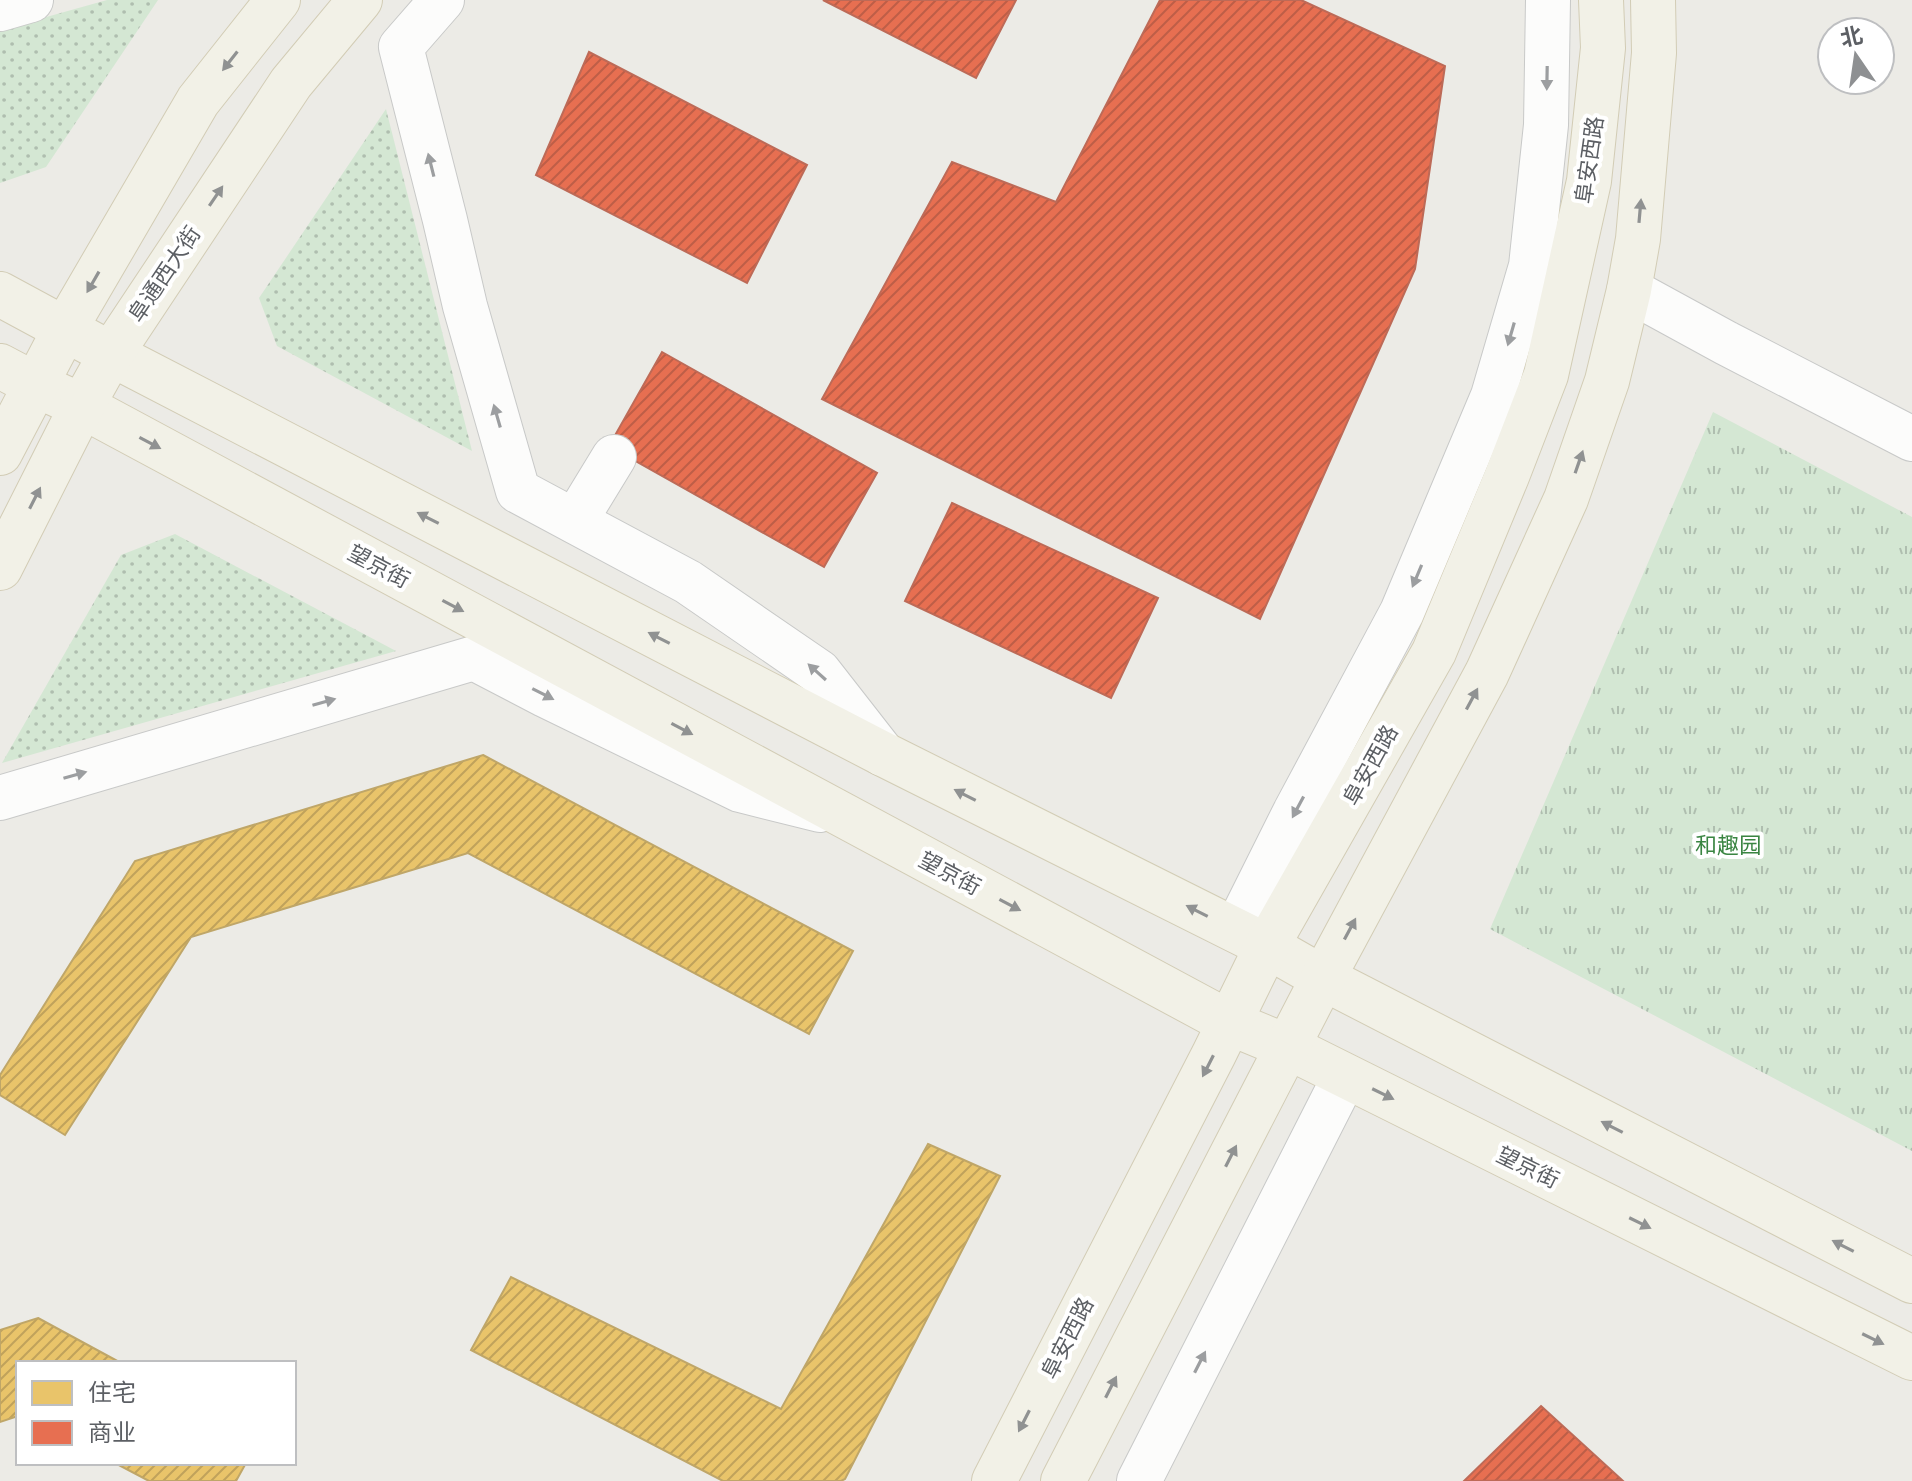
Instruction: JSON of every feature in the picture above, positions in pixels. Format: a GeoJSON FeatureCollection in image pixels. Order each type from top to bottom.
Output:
{"type":"FeatureCollection","features":[{"type":"Feature","properties":{"kind":"main road"},"geometry":{"type":"LineString","coordinates":[[0,453],[18,376],[65,329],[198,101],[278,0]]}},
{"type":"Feature","properties":{"kind":"main road","name":"阜通西大街"},"geometry":{"type":"LineString","coordinates":[[0,568],[111,354],[291,83],[360,0]]}},
{"type":"Feature","properties":{"kind":"main road","name":"阜安西路"},"geometry":{"type":"LineString","coordinates":[[994,1481],[1230,1023],[1251,938],[1434,652],[1546,375],[1589,181],[1603,48],[1601,0]]}},
{"type":"Feature","properties":{"kind":"main road"},"geometry":{"type":"LineString","coordinates":[[1063,1481],[1323,978],[1487,673],[1566,499],[1607,381],[1638,239],[1654,53],[1653,0]]}},
{"type":"Feature","properties":{"kind":"main road"},"geometry":{"type":"LineString","coordinates":[[0,294],[883,754],[1251,938],[1912,1281]]}},
{"type":"Feature","properties":{"kind":"main road","name":"望京街"},"geometry":{"type":"LineString","coordinates":[[18,376],[82,406],[1230,1023],[1288,1047],[1912,1358]]}},
{"type":"Feature","properties":{"kind":"street"},"geometry":{"type":"LineString","coordinates":[[0,9],[31,0]]}},
{"type":"Feature","properties":{"kind":"street"},"geometry":{"type":"LineString","coordinates":[[442,0],[401,47],[465,306],[518,491],[688,582],[819,672],[883,754]]}},
{"type":"Feature","properties":{"kind":"street"},"geometry":{"type":"LineString","coordinates":[[1251,938],[1295,812],[1402,612],[1493,396],[1531,266],[1546,125],[1548,0]]}},
{"type":"Feature","properties":{"kind":"street"},"geometry":{"type":"LineString","coordinates":[[1629,290],[1912,439]]}},
{"type":"Feature","properties":{"kind":"street"},"geometry":{"type":"LineString","coordinates":[[575,521],[614,457]]}},
{"type":"Feature","properties":{"kind":"street"},"geometry":{"type":"LineString","coordinates":[[0,798],[474,658],[740,790],[846,817]]}},
{"type":"Feature","properties":{"kind":"street"},"geometry":{"type":"LineString","coordinates":[[1139,1481],[1345,1076]]}},
{"type":"Feature","properties":{"kind":"green space"},"geometry":{"type":"Polygon","coordinates":[[[107,0],[158,0],[46,167],[0,183],[0,30],[107,0]]]}},
{"type":"Feature","properties":{"kind":"green space"},"geometry":{"type":"Polygon","coordinates":[[[386,109],[472,451],[277,346],[259,298],[386,109]]]}},
{"type":"Feature","properties":{"kind":"green space","name":"和趣园"},"geometry":{"type":"Polygon","coordinates":[[[1713,412],[1912,517],[1912,1151],[1490,929],[1713,412]]]}},
{"type":"Feature","properties":{"kind":"green space"},"geometry":{"type":"Polygon","coordinates":[[[175,534],[396,651],[2,763],[121,555],[175,534]]]}},
{"type":"Feature","properties":{"kind":"building: 住宅"},"geometry":{"type":"Polygon","coordinates":[[[483,755],[853,951],[809,1034],[468,853],[191,937],[65,1135],[0,1095],[0,1075],[135,861],[483,755]]]}},
{"type":"Feature","properties":{"kind":"building: 住宅"},"geometry":{"type":"Polygon","coordinates":[[[928,1144],[1000,1176],[845,1479],[841,1481],[723,1481],[471,1350],[511,1277],[781,1409],[928,1144]]]}},
{"type":"Feature","properties":{"kind":"building: 住宅"},"geometry":{"type":"Polygon","coordinates":[[[38,1318],[117,1361],[16,1361],[16,1417],[0,1422],[0,1330],[38,1318]]]}},
{"type":"Feature","properties":{"kind":"building: 住宅"},"geometry":{"type":"Polygon","coordinates":[[[119,1465],[245,1465],[236,1481],[149,1481],[119,1465]]]}},
{"type":"Feature","properties":{"kind":"building: 商业"},"geometry":{"type":"Polygon","coordinates":[[[823,0],[1016,0],[976,78],[823,0]]]}},
{"type":"Feature","properties":{"kind":"building: 商业"},"geometry":{"type":"Polygon","coordinates":[[[1160,0],[1301,0],[1445,66],[1415,269],[1260,619],[822,399],[952,162],[1056,202],[1160,0]]]}},
{"type":"Feature","properties":{"kind":"building: 商业"},"geometry":{"type":"Polygon","coordinates":[[[589,52],[807,165],[747,283],[536,175],[589,52]]]}},
{"type":"Feature","properties":{"kind":"building: 商业"},"geometry":{"type":"Polygon","coordinates":[[[662,352],[877,473],[824,567],[609,446],[662,352]]]}},
{"type":"Feature","properties":{"kind":"building: 商业"},"geometry":{"type":"Polygon","coordinates":[[[952,503],[1158,598],[1111,698],[905,601],[952,503]]]}},
{"type":"Feature","properties":{"kind":"building: 商业"},"geometry":{"type":"Polygon","coordinates":[[[1541,1406],[1622,1480],[1464,1481],[1541,1406]]]}}]}
